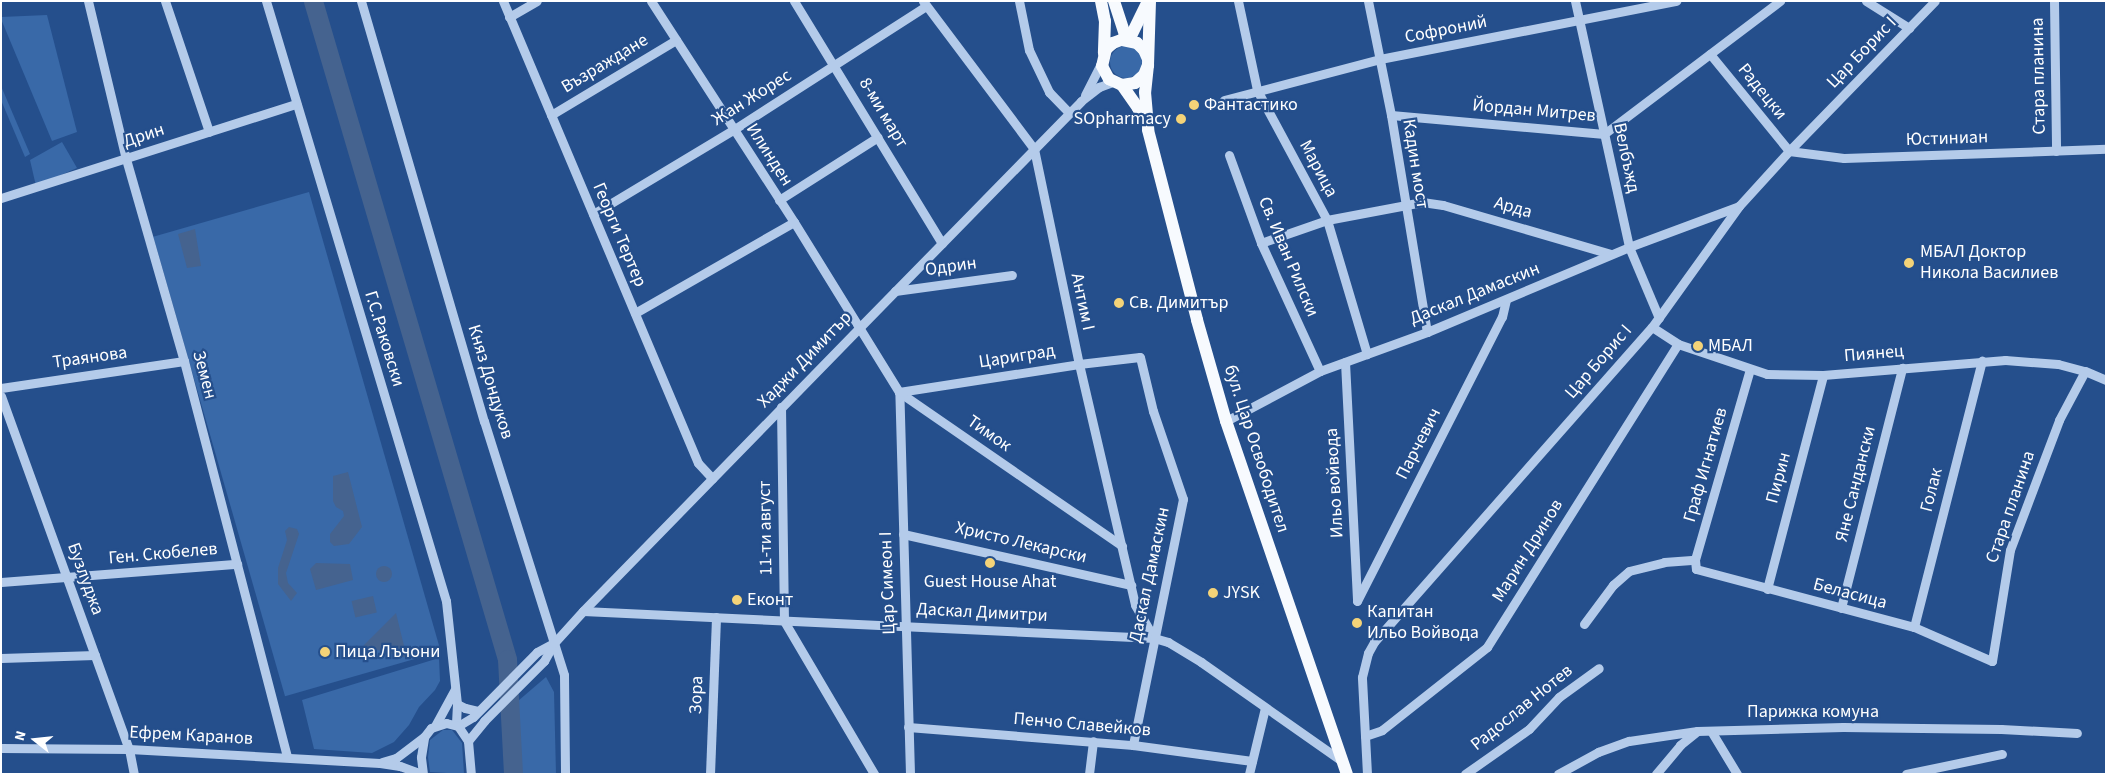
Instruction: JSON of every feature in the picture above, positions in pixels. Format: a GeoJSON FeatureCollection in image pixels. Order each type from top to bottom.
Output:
{"type":"FeatureCollection","features":[{"type":"Feature","properties":{"kind":"main road"},"geometry":{"type":"LineString","coordinates":[[1101,1],[1105,21],[1103,57],[1106,75],[1118,84],[1138,108],[1148,130]]}},
{"type":"Feature","properties":{"kind":"main road"},"geometry":{"type":"LineString","coordinates":[[1114,1],[1127,40]]}},
{"type":"Feature","properties":{"kind":"main road"},"geometry":{"type":"LineString","coordinates":[[1127,40],[1149,1]]}},
{"type":"Feature","properties":{"kind":"main road"},"geometry":{"type":"LineString","coordinates":[[1148,130],[1145,92],[1148,62],[1149,1]]}},
{"type":"Feature","properties":{"kind":"main road"},"geometry":{"type":"LineString","coordinates":[[1103,57],[1114,43],[1127,40],[1141,46],[1148,62],[1141,80],[1135,83],[1118,84]]}},
{"type":"Feature","properties":{"kind":"main road","name":"бул. Цар Освободител"},"geometry":{"type":"LineString","coordinates":[[1148,130],[1182,267],[1226,421],[1347,774]]}},
{"type":"Feature","properties":{"kind":"street","name":"Земен"},"geometry":{"type":"LineString","coordinates":[[88,1],[126,158],[184,361],[288,758]]}},
{"type":"Feature","properties":{"kind":"street"},"geometry":{"type":"LineString","coordinates":[[165,1],[209,132]]}},
{"type":"Feature","properties":{"kind":"street","name":"Г.С.Раковски"},"geometry":{"type":"LineString","coordinates":[[266,1],[446,601],[457,704],[457,725]]}},
{"type":"Feature","properties":{"kind":"street","name":"Княз Дондуков"},"geometry":{"type":"LineString","coordinates":[[361,1],[484,421],[564,675],[565,774]]}},
{"type":"Feature","properties":{"kind":"street","name":"Георги Тертер"},"geometry":{"type":"LineString","coordinates":[[503,1],[698,463],[712,478]]}},
{"type":"Feature","properties":{"kind":"street"},"geometry":{"type":"LineString","coordinates":[[509,17],[537,1]]}},
{"type":"Feature","properties":{"kind":"street","name":"Илинден"},"geometry":{"type":"LineString","coordinates":[[651,1],[860,327]]}},
{"type":"Feature","properties":{"kind":"street","name":"8-ми март"},"geometry":{"type":"LineString","coordinates":[[794,1],[836,66],[942,243]]}},
{"type":"Feature","properties":{"kind":"street"},"geometry":{"type":"LineString","coordinates":[[1019,1],[1029,50],[1049,92],[1069,113]]}},
{"type":"Feature","properties":{"kind":"street","name":"Марица"},"geometry":{"type":"LineString","coordinates":[[1238,1],[1257,90],[1327,220],[1367,354]]}},
{"type":"Feature","properties":{"kind":"street","name":"Кадин мост"},"geometry":{"type":"LineString","coordinates":[[1368,1],[1391,115],[1426,332]]}},
{"type":"Feature","properties":{"kind":"street","name":"Велбъжд"},"geometry":{"type":"LineString","coordinates":[[1575,1],[1629,247],[1659,318]]}},
{"type":"Feature","properties":{"kind":"street","name":"Софроний"},"geometry":{"type":"LineString","coordinates":[[1224,100],[1380,59],[1676,1]]}},
{"type":"Feature","properties":{"kind":"street","name":"Йордан Митрев"},"geometry":{"type":"LineString","coordinates":[[1391,115],[1604,134],[1780,1]]}},
{"type":"Feature","properties":{"kind":"street"},"geometry":{"type":"LineString","coordinates":[[1866,1],[1909,28]]}},
{"type":"Feature","properties":{"kind":"street","name":"Цар Борис I"},"geometry":{"type":"LineString","coordinates":[[1367,774],[1362,677],[1368,653],[1374,642],[1652,327],[1739,206],[1789,151],[1935,1]]}},
{"type":"Feature","properties":{"kind":"street","name":"Стара планина"},"geometry":{"type":"LineString","coordinates":[[2054,1],[2056,151]]}},
{"type":"Feature","properties":{"kind":"street","name":"Жан Жорес"},"geometry":{"type":"LineString","coordinates":[[593,214],[836,66],[924,4]]}},
{"type":"Feature","properties":{"kind":"street","name":"Антим I"},"geometry":{"type":"LineString","coordinates":[[924,4],[1034,149],[1079,364],[1135,605],[1154,638]]}},
{"type":"Feature","properties":{"kind":"street","name":"Възраждане"},"geometry":{"type":"LineString","coordinates":[[551,115],[676,40]]}},
{"type":"Feature","properties":{"kind":"street","name":"Радецки"},"geometry":{"type":"LineString","coordinates":[[1710,54],[1789,151]]}},
{"type":"Feature","properties":{"kind":"street"},"geometry":{"type":"LineString","coordinates":[[1081,101],[1093,83],[1103,57]]}},
{"type":"Feature","properties":{"kind":"street"},"geometry":{"type":"LineString","coordinates":[[1081,101],[1099,87],[1118,84]]}},
{"type":"Feature","properties":{"kind":"street","name":"Хаджи Димитър"},"geometry":{"type":"LineString","coordinates":[[468,742],[484,720],[544,661],[554,643],[582,611],[1081,101]]}},
{"type":"Feature","properties":{"kind":"street","name":"Дрин"},"geometry":{"type":"LineString","coordinates":[[1,198],[296,104]]}},
{"type":"Feature","properties":{"kind":"street"},"geometry":{"type":"LineString","coordinates":[[779,200],[878,137]]}},
{"type":"Feature","properties":{"kind":"street","name":"Юстиниан"},"geometry":{"type":"LineString","coordinates":[[1789,151],[1844,158],[2106,149]]}},
{"type":"Feature","properties":{"kind":"street","name":"Св. Иван Рилски"},"geometry":{"type":"LineString","coordinates":[[1229,155],[1261,242],[1320,371]]}},
{"type":"Feature","properties":{"kind":"street","name":"Арда"},"geometry":{"type":"LineString","coordinates":[[1261,242],[1327,220],[1422,202],[1443,205],[1611,254]]}},
{"type":"Feature","properties":{"kind":"street","name":"Даскал Дамаскин"},"geometry":{"type":"LineString","coordinates":[[1226,421],[1320,371],[1426,332],[1506,300],[1611,254],[1739,206]]}},
{"type":"Feature","properties":{"kind":"street"},"geometry":{"type":"LineString","coordinates":[[635,313],[794,222]]}},
{"type":"Feature","properties":{"kind":"street","name":"Одрин"},"geometry":{"type":"LineString","coordinates":[[895,291],[1012,275]]}},
{"type":"Feature","properties":{"kind":"street","name":"Парчевич"},"geometry":{"type":"LineString","coordinates":[[1357,601],[1502,317],[1506,300]]}},
{"type":"Feature","properties":{"kind":"street","name":"Тимок"},"geometry":{"type":"LineString","coordinates":[[860,327],[899,392],[1122,546]]}},
{"type":"Feature","properties":{"kind":"street","name":"Пиянец"},"geometry":{"type":"LineString","coordinates":[[1652,327],[1678,344],[1767,374],[1823,375],[1982,361],[2030,361],[2085,371],[2106,380]]}},
{"type":"Feature","properties":{"kind":"street","name":"Марин Дринов"},"geometry":{"type":"LineString","coordinates":[[1365,736],[1382,730],[1487,647],[1678,344]]}},
{"type":"Feature","properties":{"kind":"street","name":"Даскал Дамаскин"},"geometry":{"type":"LineString","coordinates":[[1134,745],[1182,499],[1153,411],[1140,357]]}},
{"type":"Feature","properties":{"kind":"street","name":"Цариград"},"geometry":{"type":"LineString","coordinates":[[899,392],[1079,364],[1140,357]]}},
{"type":"Feature","properties":{"kind":"street","name":"Траянова"},"geometry":{"type":"LineString","coordinates":[[1,388],[184,361]]}},
{"type":"Feature","properties":{"kind":"street","name":"Голак"},"geometry":{"type":"LineString","coordinates":[[1914,627],[1982,361]]}},
{"type":"Feature","properties":{"kind":"street","name":"Ильо войвода"},"geometry":{"type":"LineString","coordinates":[[1345,362],[1357,601]]}},
{"type":"Feature","properties":{"kind":"street","name":"Яне Сандански"},"geometry":{"type":"LineString","coordinates":[[1841,608],[1902,368]]}},
{"type":"Feature","properties":{"kind":"street","name":"Граф Игнатиев"},"geometry":{"type":"LineString","coordinates":[[1695,565],[1750,369]]}},
{"type":"Feature","properties":{"kind":"street","name":"Стара планина"},"geometry":{"type":"LineString","coordinates":[[1992,661],[2010,550],[2059,420],[2085,371]]}},
{"type":"Feature","properties":{"kind":"street","name":"Пирин"},"geometry":{"type":"LineString","coordinates":[[1767,588],[1823,375]]}},
{"type":"Feature","properties":{"kind":"street","name":"Цар Симеон I"},"geometry":{"type":"LineString","coordinates":[[899,392],[910,774]]}},
{"type":"Feature","properties":{"kind":"street","name":"Бузлуджа"},"geometry":{"type":"LineString","coordinates":[[1,396],[129,748],[134,774]]}},
{"type":"Feature","properties":{"kind":"street","name":"11-ти август"},"geometry":{"type":"LineString","coordinates":[[781,407],[784,621],[874,774]]}},
{"type":"Feature","properties":{"kind":"street","name":"Христо Лекарски"},"geometry":{"type":"LineString","coordinates":[[903,534],[1131,585]]}},
{"type":"Feature","properties":{"kind":"street","name":"Беласица"},"geometry":{"type":"LineString","coordinates":[[1584,624],[1614,585],[1629,571],[1664,562],[1695,565],[1767,588],[1914,627],[1992,661]]}},
{"type":"Feature","properties":{"kind":"street","name":"Ген. Скобелев"},"geometry":{"type":"LineString","coordinates":[[1,582],[237,564]]}},
{"type":"Feature","properties":{"kind":"street","name":"Даскал Димитри"},"geometry":{"type":"LineString","coordinates":[[582,611],[1154,638],[1168,642],[1201,662],[1343,761]]}},
{"type":"Feature","properties":{"kind":"street","name":"Зора"},"geometry":{"type":"LineString","coordinates":[[710,774],[716,616]]}},
{"type":"Feature","properties":{"kind":"street","name":"Хаджи Димитър"},"geometry":{"type":"LineString","coordinates":[[457,725],[466,723],[536,652],[554,643]]}},
{"type":"Feature","properties":{"kind":"street"},"geometry":{"type":"LineString","coordinates":[[1,658],[95,654]]}},
{"type":"Feature","properties":{"kind":"street","name":"Радослав Нотев"},"geometry":{"type":"LineString","coordinates":[[1466,774],[1529,729],[1559,697],[1599,668]]}},
{"type":"Feature","properties":{"kind":"street"},"geometry":{"type":"LineString","coordinates":[[380,763],[396,758],[424,737],[434,727],[455,689]]}},
{"type":"Feature","properties":{"kind":"street"},"geometry":{"type":"LineString","coordinates":[[457,704],[464,708],[478,711]]}},
{"type":"Feature","properties":{"kind":"street"},"geometry":{"type":"LineString","coordinates":[[1249,774],[1265,708]]}},
{"type":"Feature","properties":{"kind":"street"},"geometry":{"type":"LineString","coordinates":[[434,727],[442,723],[457,725],[468,742],[472,773]]}},
{"type":"Feature","properties":{"kind":"street","name":"Парижка комуна"},"geometry":{"type":"LineString","coordinates":[[1558,774],[1598,752],[1629,741],[1697,731],[1843,727],[2001,729],[2076,733]]}},
{"type":"Feature","properties":{"kind":"street","name":"Пенчо Славейков"},"geometry":{"type":"LineString","coordinates":[[908,728],[1134,745],[1252,762]]}},
{"type":"Feature","properties":{"kind":"street"},"geometry":{"type":"LineString","coordinates":[[1656,774],[1680,745],[1697,731]]}},
{"type":"Feature","properties":{"kind":"street"},"geometry":{"type":"LineString","coordinates":[[1711,731],[1737,774]]}},
{"type":"Feature","properties":{"kind":"street"},"geometry":{"type":"LineString","coordinates":[[423,774],[421,757],[424,737]]}},
{"type":"Feature","properties":{"kind":"street"},"geometry":{"type":"LineString","coordinates":[[1089,774],[1093,741]]}},
{"type":"Feature","properties":{"kind":"street","name":"Ефрем Каранов"},"geometry":{"type":"LineString","coordinates":[[1,748],[129,748],[380,763],[400,766],[423,774]]}},
{"type":"Feature","properties":{"kind":"street"},"geometry":{"type":"LineString","coordinates":[[1906,774],[2002,754]]}},
{"type":"Feature","properties":{"kind":"shaded area"},"geometry":{"type":"Polygon","coordinates":[[[47,15],[77,132],[52,141],[1,19],[1,17],[47,15]]]}},
{"type":"Feature","properties":{"kind":"shaded area"},"geometry":{"type":"Polygon","coordinates":[[[1126,46],[1132,47],[1137,51],[1141,56],[1141,68],[1137,73],[1132,77],[1126,78],[1120,77],[1115,73],[1111,68],[1110,62],[1111,56],[1115,51],[1120,47],[1126,46]]]}},
{"type":"Feature","properties":{"kind":"shaded area"},"geometry":{"type":"Polygon","coordinates":[[[1,86],[30,154],[25,157],[1,100],[1,86]]]}},
{"type":"Feature","properties":{"kind":"shaded area"},"geometry":{"type":"Polygon","coordinates":[[[62,142],[77,168],[36,186],[30,160],[62,142]]]}},
{"type":"Feature","properties":{"kind":"shaded area"},"geometry":{"type":"Polygon","coordinates":[[[309,192],[441,651],[285,696],[153,237],[309,192]]]}},
{"type":"Feature","properties":{"kind":"shaded area"},"geometry":{"type":"Polygon","coordinates":[[[195,229],[201,266],[187,268],[178,234],[195,229]]]}},
{"type":"Feature","properties":{"kind":"shaded area"},"geometry":{"type":"Polygon","coordinates":[[[348,472],[362,527],[349,544],[334,546],[330,542],[330,534],[344,516],[343,511],[336,507],[333,501],[333,476],[348,472]]]}},
{"type":"Feature","properties":{"kind":"shaded area"},"geometry":{"type":"Polygon","coordinates":[[[289,527],[297,529],[299,534],[286,573],[288,583],[297,593],[291,601],[278,584],[278,568],[287,540],[285,531],[289,527]]]}},
{"type":"Feature","properties":{"kind":"shaded area"},"geometry":{"type":"Polygon","coordinates":[[[316,563],[350,564],[353,580],[316,590],[310,569],[316,563]]]}},
{"type":"Feature","properties":{"kind":"shaded area"},"geometry":{"type":"Polygon","coordinates":[[[381,566],[387,566],[392,571],[390,580],[381,582],[376,577],[376,571],[381,566]]]}},
{"type":"Feature","properties":{"kind":"shaded area"},"geometry":{"type":"Polygon","coordinates":[[[373,596],[377,613],[355,618],[352,601],[373,596]]]}},
{"type":"Feature","properties":{"kind":"shaded area"},"geometry":{"type":"Polygon","coordinates":[[[396,613],[407,658],[363,646],[396,613]]]}},
{"type":"Feature","properties":{"kind":"shaded area"},"geometry":{"type":"Polygon","coordinates":[[[439,658],[440,681],[435,690],[419,707],[409,725],[394,742],[372,753],[314,749],[302,700],[439,658]]]}},
{"type":"Feature","properties":{"kind":"shaded area"},"geometry":{"type":"Polygon","coordinates":[[[546,677],[554,692],[556,774],[513,774],[511,707],[546,677]]]}},
{"type":"Feature","properties":{"kind":"shaded area"},"geometry":{"type":"Polygon","coordinates":[[[443,730],[452,730],[462,743],[464,774],[430,772],[428,757],[430,740],[443,730]]]}},
{"type":"Feature","properties":{"kind":"waterway"},"geometry":{"type":"LineString","coordinates":[[313,1],[507,659],[513,774]]}},
{"type":"Feature","properties":{"kind":"place","name":"Фантастико"},"geometry":{"type":"Point","coordinates":[1194,105]}},
{"type":"Feature","properties":{"kind":"place","name":"SOpharmacy"},"geometry":{"type":"Point","coordinates":[1181,119]}},
{"type":"Feature","properties":{"kind":"place","name":"МБАЛ Доктор Никола Василиев"},"geometry":{"type":"Point","coordinates":[1909,263]}},
{"type":"Feature","properties":{"kind":"place","name":"Св. Димитър"},"geometry":{"type":"Point","coordinates":[1119,303]}},
{"type":"Feature","properties":{"kind":"place","name":"МБАЛ"},"geometry":{"type":"Point","coordinates":[1698,346]}},
{"type":"Feature","properties":{"kind":"place","name":"Guest House Ahat"},"geometry":{"type":"Point","coordinates":[990,563]}},
{"type":"Feature","properties":{"kind":"place","name":"JYSK"},"geometry":{"type":"Point","coordinates":[1213,593]}},
{"type":"Feature","properties":{"kind":"place","name":"Еконт"},"geometry":{"type":"Point","coordinates":[737,600]}},
{"type":"Feature","properties":{"kind":"place","name":"Капитан Ильо Войвода"},"geometry":{"type":"Point","coordinates":[1357,623]}},
{"type":"Feature","properties":{"kind":"place","name":"Пица Лъчони"},"geometry":{"type":"Point","coordinates":[325,652]}}]}
